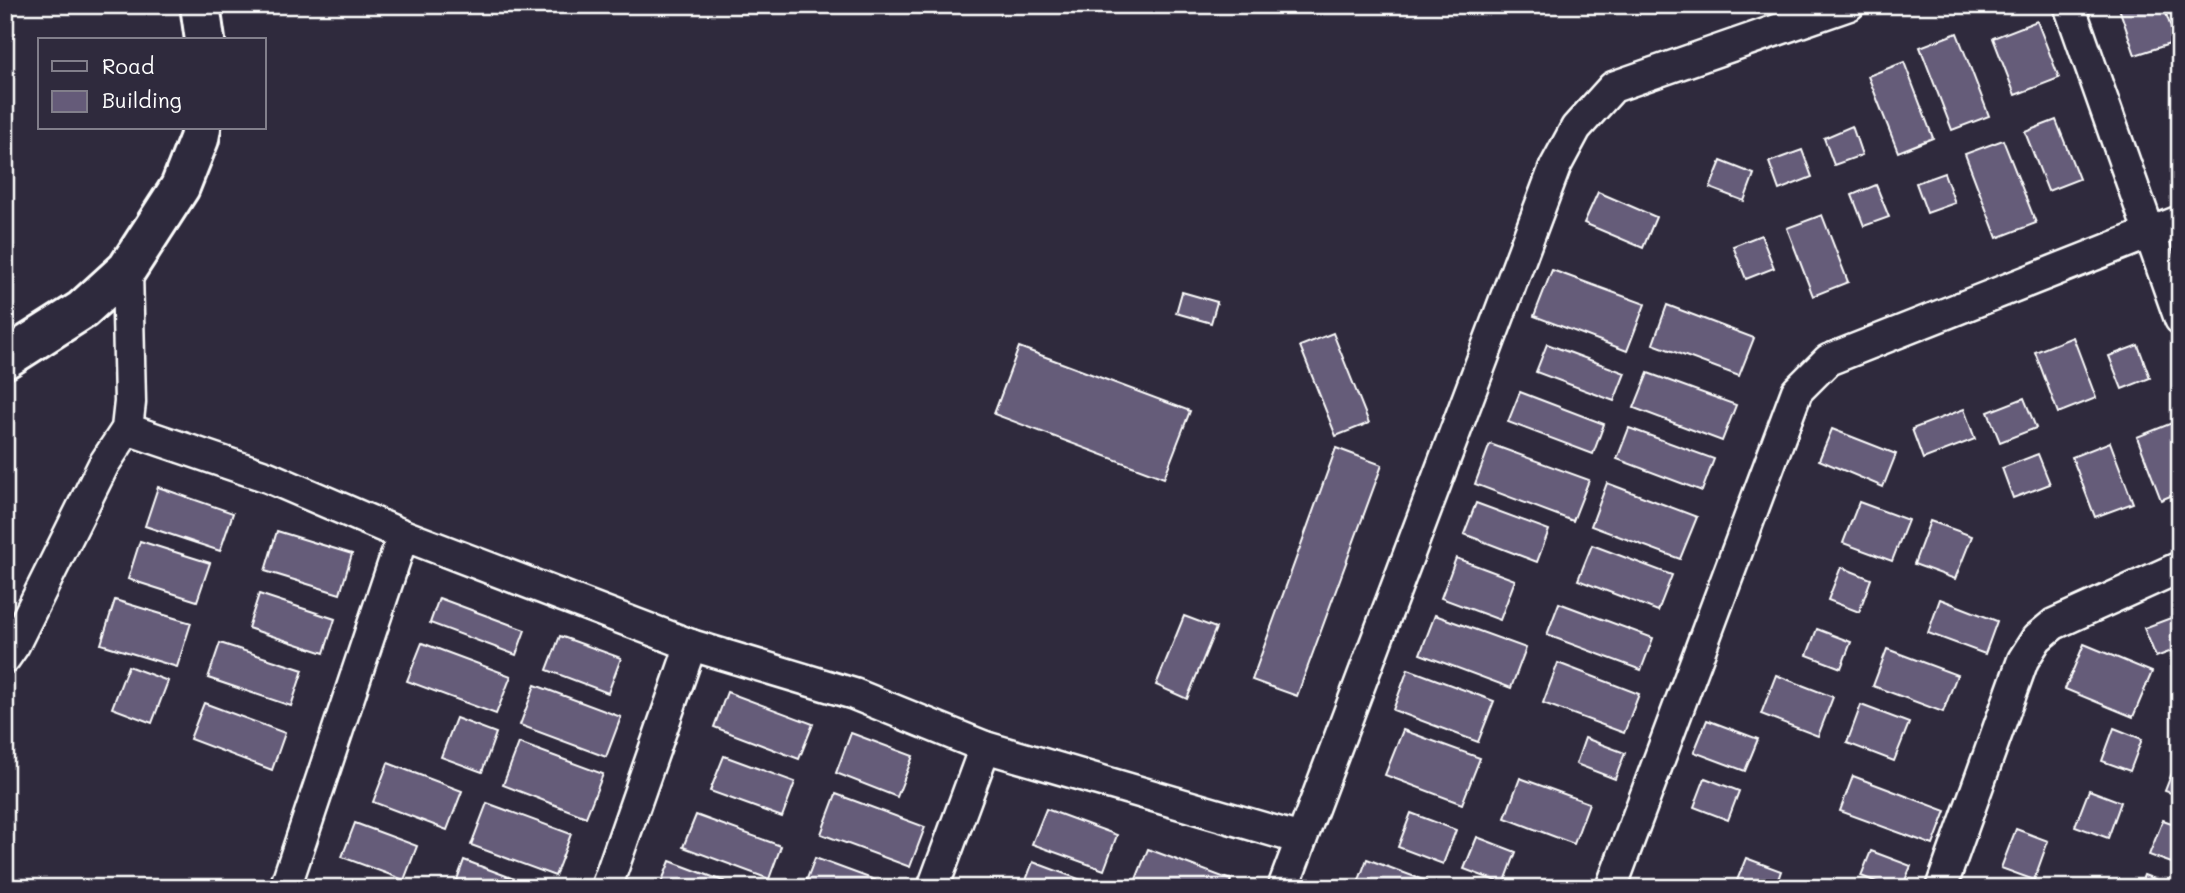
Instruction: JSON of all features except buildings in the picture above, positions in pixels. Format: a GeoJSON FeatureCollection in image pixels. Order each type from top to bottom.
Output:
{"type":"FeatureCollection","features":[{"type":"Feature","properties":{"kind":"street"},"geometry":{"type":"LineString","coordinates":[[200,5],[205,38]]}},
{"type":"Feature","properties":{"kind":"street"},"geometry":{"type":"LineString","coordinates":[[1283,888],[1555,167],[1576,128],[1613,87],[1849,5]]}},
{"type":"Feature","properties":{"kind":"street"},"geometry":{"type":"LineString","coordinates":[[2070,5],[2180,319]]}},
{"type":"Feature","properties":{"kind":"street"},"geometry":{"type":"LineString","coordinates":[[5,359],[82,310],[127,269],[180,187],[201,130]]}},
{"type":"Feature","properties":{"kind":"street"},"geometry":{"type":"LineString","coordinates":[[1611,888],[1797,391],[1828,360],[2180,221]]}},
{"type":"Feature","properties":{"kind":"street"},"geometry":{"type":"LineString","coordinates":[[5,658],[14,645],[104,464],[127,429],[131,402],[127,269]]}},
{"type":"Feature","properties":{"kind":"street"},"geometry":{"type":"LineString","coordinates":[[127,429],[268,478],[403,535],[691,645],[854,694],[985,747],[1301,839]]}},
{"type":"Feature","properties":{"kind":"street"},"geometry":{"type":"LineString","coordinates":[[285,888],[403,535]]}},
{"type":"Feature","properties":{"kind":"street"},"geometry":{"type":"LineString","coordinates":[[1941,888],[2023,660],[2037,638],[2054,624],[2180,567]]}},
{"type":"Feature","properties":{"kind":"street"},"geometry":{"type":"LineString","coordinates":[[607,888],[691,645]]}},
{"type":"Feature","properties":{"kind":"street"},"geometry":{"type":"LineString","coordinates":[[933,888],[985,747]]}}]}
